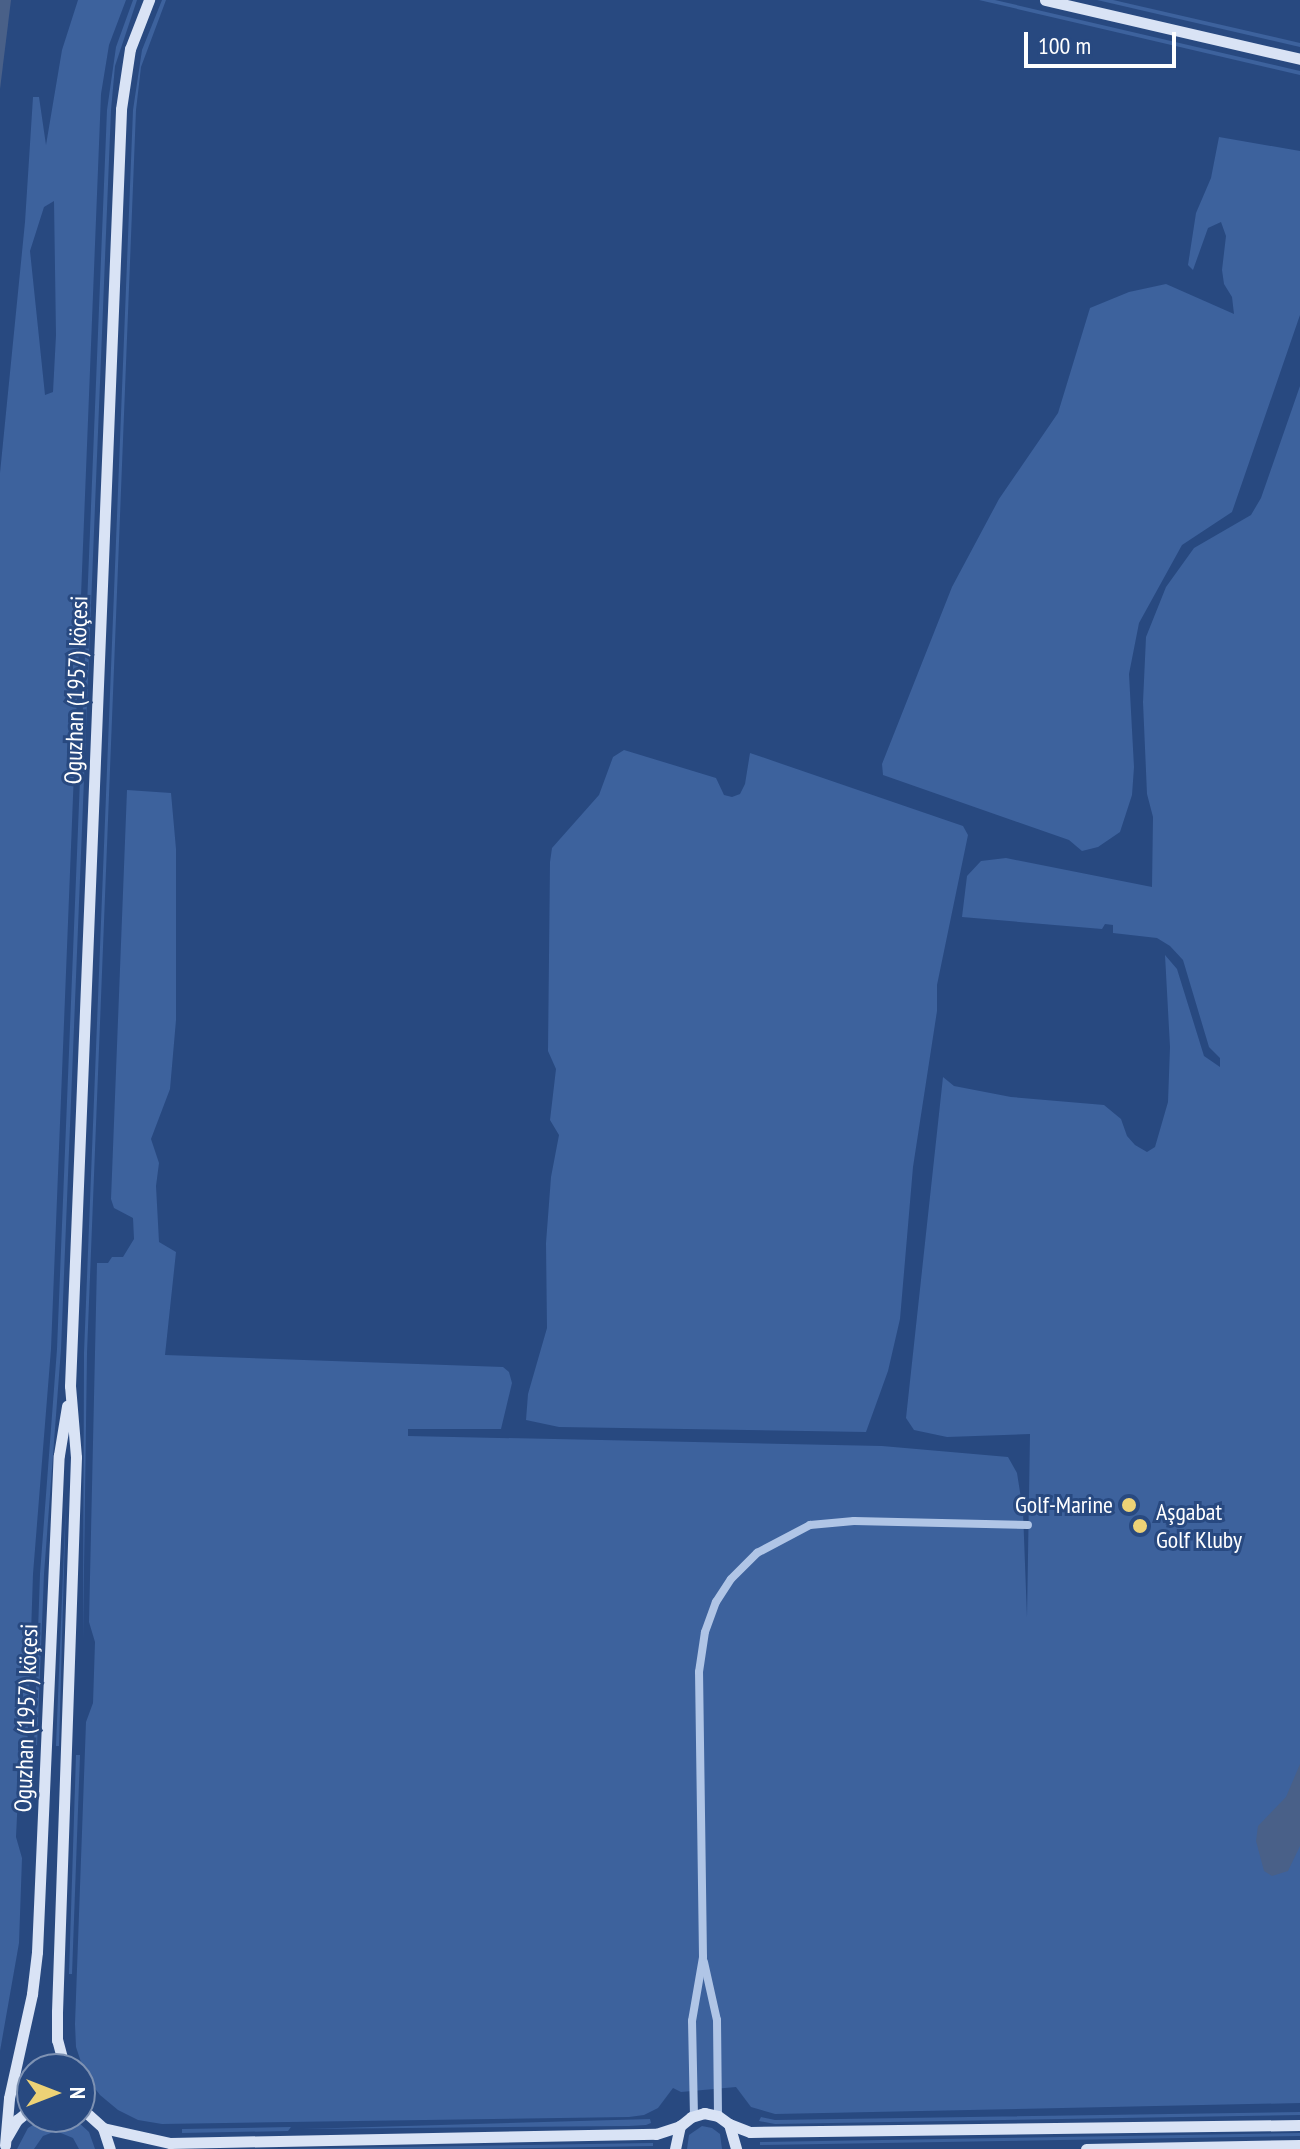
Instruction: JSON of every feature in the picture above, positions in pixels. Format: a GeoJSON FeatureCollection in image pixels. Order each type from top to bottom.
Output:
{"type":"FeatureCollection","features":[{"type":"Feature","properties":{"kind":"main road","name":"Oguzhan (1957) köçesi"},"geometry":{"type":"LineString","coordinates":[[5,2147],[9,2098],[32,1994],[37,1952],[59,1455],[70,1386],[121,109],[130,49],[149,0]]}},
{"type":"Feature","properties":{"kind":"main road"},"geometry":{"type":"LineString","coordinates":[[1045,0],[1300,59]]}},
{"type":"Feature","properties":{"kind":"main road","name":"Oguzhan (1957) köçesi"},"geometry":{"type":"LineString","coordinates":[[60,2053],[57,2012],[76,1457],[70,1386]]}},
{"type":"Feature","properties":{"kind":"main road"},"geometry":{"type":"LineString","coordinates":[[103,2128],[170,2143],[656,2134],[680,2126],[694,2116],[718,2116],[750,2132],[1300,2125]]}},
{"type":"Feature","properties":{"kind":"main road"},"geometry":{"type":"LineString","coordinates":[[96,2121],[103,2128],[110,2149]]}},
{"type":"Feature","properties":{"kind":"main road","name":"Oguzhan (1957) köçesi"},"geometry":{"type":"LineString","coordinates":[[5,2147],[16,2122]]}},
{"type":"Feature","properties":{"kind":"main road"},"geometry":{"type":"LineString","coordinates":[[729,2124],[736,2149]]}},
{"type":"Feature","properties":{"kind":"main road"},"geometry":{"type":"LineString","coordinates":[[675,2149],[680,2126]]}},
{"type":"Feature","properties":{"kind":"main road"},"geometry":{"type":"LineString","coordinates":[[1086,2149],[1300,2145]]}},
{"type":"Feature","properties":{"kind":"street"},"geometry":{"type":"LineString","coordinates":[[694,2116],[692,2021],[703,1957],[700,1657],[709,1619],[731,1579],[768,1545],[789,1533],[822,1523],[889,1521],[1028,1525]]}},
{"type":"Feature","properties":{"kind":"street"},"geometry":{"type":"LineString","coordinates":[[703,1957],[717,2020],[718,2116]]}},
{"type":"Feature","properties":{"kind":"shaded area"},"geometry":{"type":"Polygon","coordinates":[[[0,0],[11,0],[0,89],[0,0]]]}},
{"type":"Feature","properties":{"kind":"shaded area"},"geometry":{"type":"Polygon","coordinates":[[[78,0],[126,0],[109,45],[101,94],[51,1349],[33,1574],[27,1754],[19,1775],[16,1837],[22,1858],[19,1943],[0,2051],[0,473],[25,222],[33,97],[39,97],[46,145],[62,50],[78,0]],[[54,201],[44,207],[30,251],[45,395],[53,392],[56,335],[54,201]]]}},
{"type":"Feature","properties":{"kind":"shaded area"},"geometry":{"type":"Polygon","coordinates":[[[133,0],[137,0],[115,66],[111,110],[61,1349],[44,1574],[37,1745],[34,1745],[40,1574],[57,1349],[107,110],[116,47],[133,0]]]}},
{"type":"Feature","properties":{"kind":"shaded area"},"geometry":{"type":"Polygon","coordinates":[[[162,0],[166,0],[141,67],[136,110],[87,1353],[83,1641],[84,1353],[133,110],[142,50],[162,0]]]}},
{"type":"Feature","properties":{"kind":"shaded area"},"geometry":{"type":"Polygon","coordinates":[[[979,0],[995,0],[1300,71],[1300,75],[979,0]]]}},
{"type":"Feature","properties":{"kind":"shaded area"},"geometry":{"type":"Polygon","coordinates":[[[1097,0],[1113,0],[1300,43],[1300,47],[1097,0]]]}},
{"type":"Feature","properties":{"kind":"shaded area"},"geometry":{"type":"Polygon","coordinates":[[[1219,137],[1300,151],[1300,315],[1232,512],[1182,545],[1139,623],[1129,674],[1134,767],[1132,795],[1120,832],[1098,847],[1082,851],[1069,840],[883,775],[882,764],[952,587],[999,499],[1058,413],[1090,308],[1129,292],[1166,284],[1234,314],[1232,297],[1224,284],[1222,270],[1226,236],[1221,222],[1208,228],[1193,270],[1188,265],[1196,213],[1211,178],[1219,137]]]}},
{"type":"Feature","properties":{"kind":"shaded area"},"geometry":{"type":"Polygon","coordinates":[[[1300,386],[1300,2103],[775,2114],[751,2107],[736,2087],[681,2092],[673,2088],[658,2108],[644,2115],[629,2117],[162,2124],[138,2120],[118,2110],[96,2090],[96,2053],[78,2053],[75,2024],[86,1722],[93,1703],[95,1642],[89,1622],[97,1263],[108,1263],[112,1257],[123,1257],[134,1239],[133,1218],[114,1208],[111,1199],[127,790],[171,793],[176,849],[176,1020],[170,1089],[151,1139],[159,1163],[156,1186],[159,1242],[176,1252],[165,1355],[503,1367],[509,1372],[512,1383],[501,1429],[408,1429],[408,1436],[882,1446],[1008,1457],[1017,1473],[1023,1511],[1027,1617],[1030,1434],[947,1437],[914,1430],[906,1418],[943,1077],[954,1086],[1011,1097],[1104,1105],[1121,1119],[1127,1136],[1135,1145],[1147,1152],[1155,1147],[1168,1102],[1170,1047],[1165,955],[1177,969],[1204,1056],[1220,1067],[1220,1058],[1209,1047],[1183,960],[1170,946],[1157,938],[1113,933],[1113,925],[1105,924],[1102,929],[962,917],[967,876],[981,861],[1006,858],[1152,887],[1153,817],[1147,794],[1143,702],[1146,637],[1166,587],[1194,548],[1251,515],[1261,498],[1300,386]]]}},
{"type":"Feature","properties":{"kind":"shaded area"},"geometry":{"type":"Polygon","coordinates":[[[624,750],[716,778],[724,795],[732,797],[740,794],[745,784],[750,753],[963,826],[968,835],[937,985],[937,1011],[913,1167],[900,1319],[888,1371],[866,1432],[559,1427],[526,1420],[528,1394],[547,1328],[546,1243],[551,1177],[559,1135],[550,1120],[556,1069],[548,1051],[552,848],[599,795],[613,757],[624,750]]]}},
{"type":"Feature","properties":{"kind":"shaded area"},"geometry":{"type":"Polygon","coordinates":[[[66,1499],[59,1746],[56,1746],[66,1499]]]}},
{"type":"Feature","properties":{"kind":"shaded area"},"geometry":{"type":"Polygon","coordinates":[[[76,1755],[80,1755],[72,1974],[69,1974],[76,1755]]]}},
{"type":"Feature","properties":{"kind":"shaded area"},"geometry":{"type":"Polygon","coordinates":[[[1300,1764],[1300,1846],[1288,1871],[1272,1876],[1264,1871],[1256,1841],[1258,1826],[1286,1797],[1300,1764]]]}},
{"type":"Feature","properties":{"kind":"shaded area"},"geometry":{"type":"Polygon","coordinates":[[[1300,2112],[1300,2115],[775,2124],[759,2121],[761,2117],[775,2120],[1300,2112]]]}},
{"type":"Feature","properties":{"kind":"shaded area"},"geometry":{"type":"Polygon","coordinates":[[[650,2119],[651,2123],[646,2125],[629,2126],[302,2129],[650,2119]]]}},
{"type":"Feature","properties":{"kind":"shaded area"},"geometry":{"type":"Polygon","coordinates":[[[702,2126],[720,2134],[722,2149],[687,2149],[689,2135],[702,2126]]]}},
{"type":"Feature","properties":{"kind":"shaded area"},"geometry":{"type":"Polygon","coordinates":[[[291,2127],[288,2131],[182,2133],[182,2129],[291,2127]]]}},
{"type":"Feature","properties":{"kind":"shaded area"},"geometry":{"type":"Polygon","coordinates":[[[25,2133],[51,2133],[43,2136],[34,2149],[17,2149],[25,2133]]]}},
{"type":"Feature","properties":{"kind":"shaded area"},"geometry":{"type":"Polygon","coordinates":[[[61,2133],[89,2133],[95,2149],[79,2149],[73,2138],[61,2133]]]}},
{"type":"Feature","properties":{"kind":"shaded area"},"geometry":{"type":"Polygon","coordinates":[[[1300,2133],[1300,2136],[760,2145],[760,2142],[1300,2133]]]}},
{"type":"Feature","properties":{"kind":"shaded area"},"geometry":{"type":"Polygon","coordinates":[[[653,2143],[653,2146],[483,2149],[280,2149],[653,2143]]]}},
{"type":"Feature","properties":{"kind":"place","name":"Golf-Marine"},"geometry":{"type":"Point","coordinates":[1129,1505]}},
{"type":"Feature","properties":{"kind":"place","name":"Aşgabat Golf Kluby"},"geometry":{"type":"Point","coordinates":[1140,1526]}}]}
